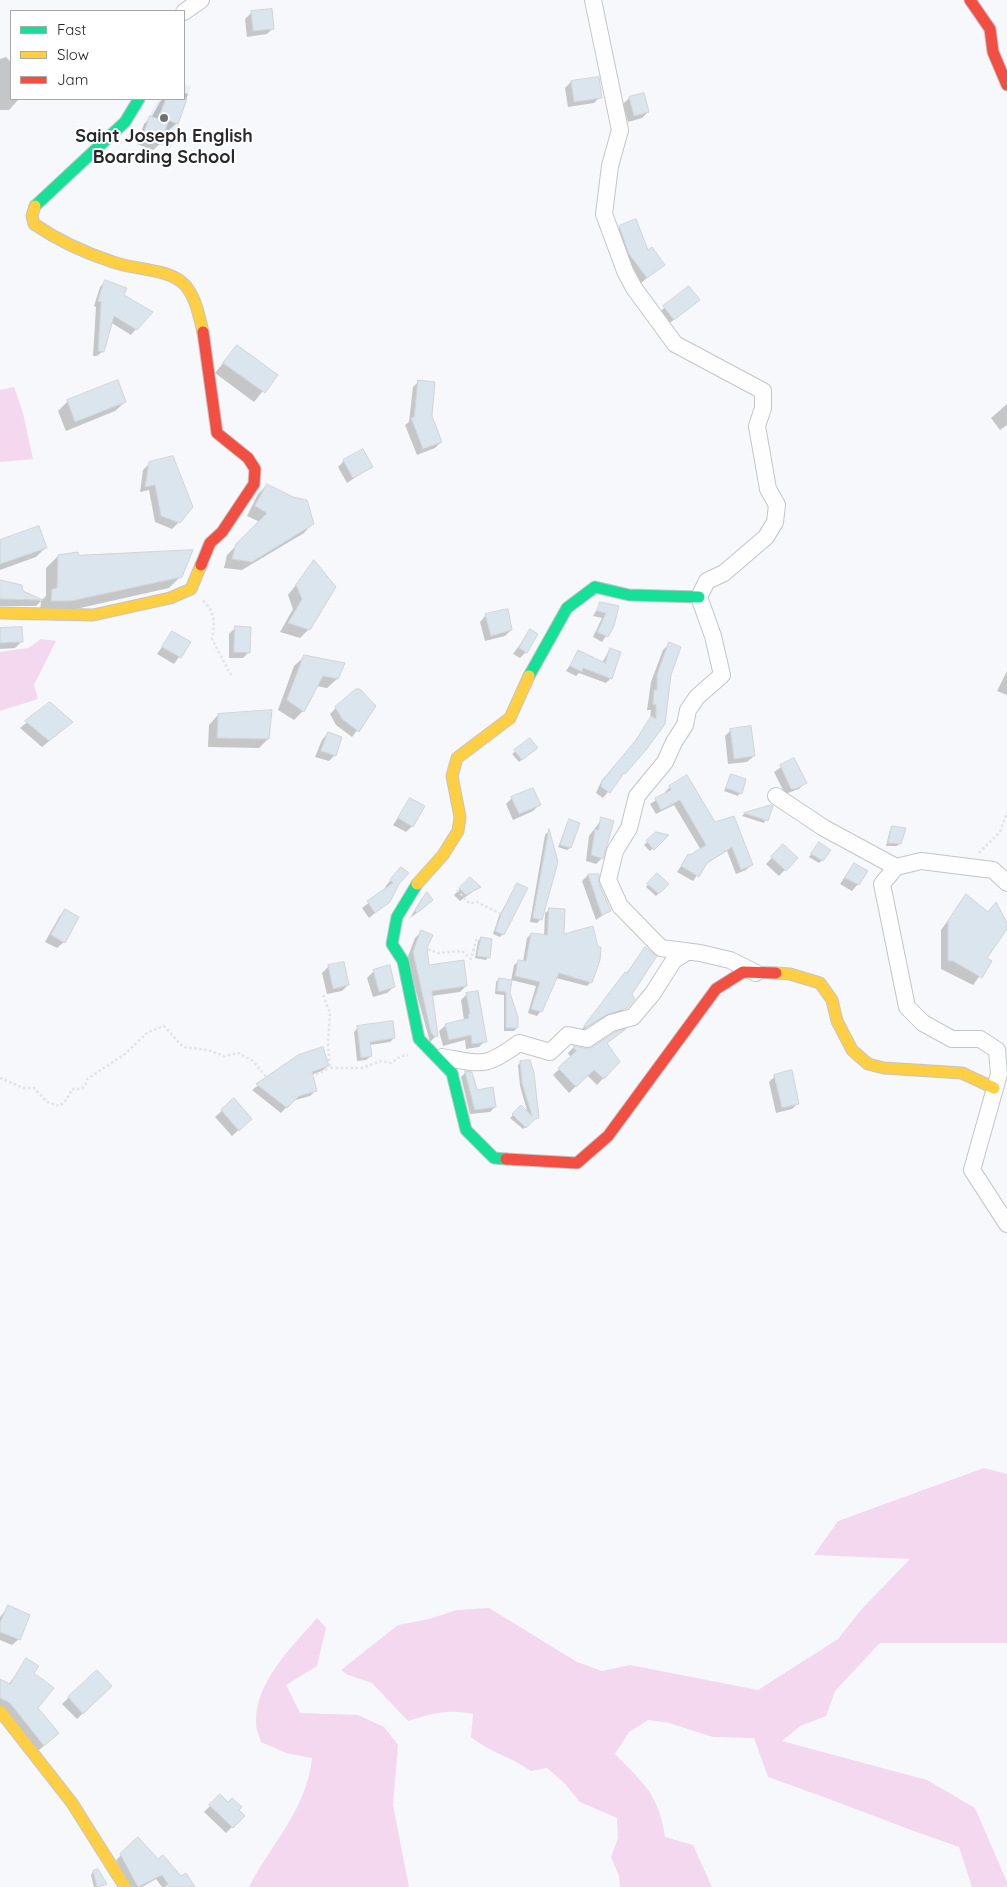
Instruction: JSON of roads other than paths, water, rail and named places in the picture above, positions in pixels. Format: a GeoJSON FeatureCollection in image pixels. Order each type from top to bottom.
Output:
{"type":"FeatureCollection","features":[{"type":"Feature","properties":{"kind":"street"},"geometry":{"type":"LineString","coordinates":[[185,11],[201,0]]}},
{"type":"Feature","properties":{"kind":"street"},"geometry":{"type":"LineString","coordinates":[[593,0],[620,130],[610,166],[604,214],[625,271],[634,288],[675,344],[763,392],[763,408],[757,426],[768,489],[777,505],[775,522],[766,537],[724,573],[707,581],[699,597],[714,636],[722,675],[697,697],[688,710],[685,725],[674,742],[665,762],[637,796],[629,828],[615,851],[608,880],[620,906],[661,948],[730,960],[756,973]]}},
{"type":"Feature","properties":{"kind":"street"},"geometry":{"type":"LineString","coordinates":[[970,0],[990,29],[993,52],[1007,85]]}},
{"type":"Feature","properties":{"kind":"street"},"geometry":{"type":"LineString","coordinates":[[0,613],[93,615],[170,598],[191,589],[210,543],[222,532],[254,484],[255,469],[248,458],[217,433],[199,315],[195,302],[186,286],[173,276],[125,267],[92,255],[45,232],[34,224],[32,216],[35,206],[125,122],[138,100]]}},
{"type":"Feature","properties":{"kind":"street"},"geometry":{"type":"LineString","coordinates":[[699,597],[629,595],[594,587],[566,608],[520,691],[510,718],[457,758],[452,776],[460,817],[458,831],[443,855],[411,890],[397,917],[392,944],[403,960],[419,1039],[437,1054],[452,1074],[466,1130],[494,1158],[577,1163],[608,1136],[716,989],[743,972],[790,974],[820,983],[832,1000],[837,1022],[852,1050],[868,1064],[884,1068],[962,1073],[994,1088]]}},
{"type":"Feature","properties":{"kind":"street"},"geometry":{"type":"LineString","coordinates":[[776,796],[824,828],[896,867]]}},
{"type":"Feature","properties":{"kind":"street"},"geometry":{"type":"LineString","coordinates":[[1007,883],[993,870],[921,861],[896,867],[882,884],[908,1007],[924,1024],[952,1039],[980,1039],[998,1050],[999,1074],[972,1170],[1007,1224]]}},
{"type":"Feature","properties":{"kind":"street"},"geometry":{"type":"LineString","coordinates":[[437,1054],[477,1063],[495,1060],[520,1042],[550,1052],[568,1035],[587,1039],[611,1023],[633,1017],[653,993],[674,960],[687,952]]}},
{"type":"Feature","properties":{"kind":"street"},"geometry":{"type":"LineString","coordinates":[[0,1711],[72,1803],[125,1887]]}},
{"type":"Feature","properties":{"kind":"place","name":"Saint Joseph English Boarding School"},"geometry":{"type":"Point","coordinates":[164,118]}}]}
